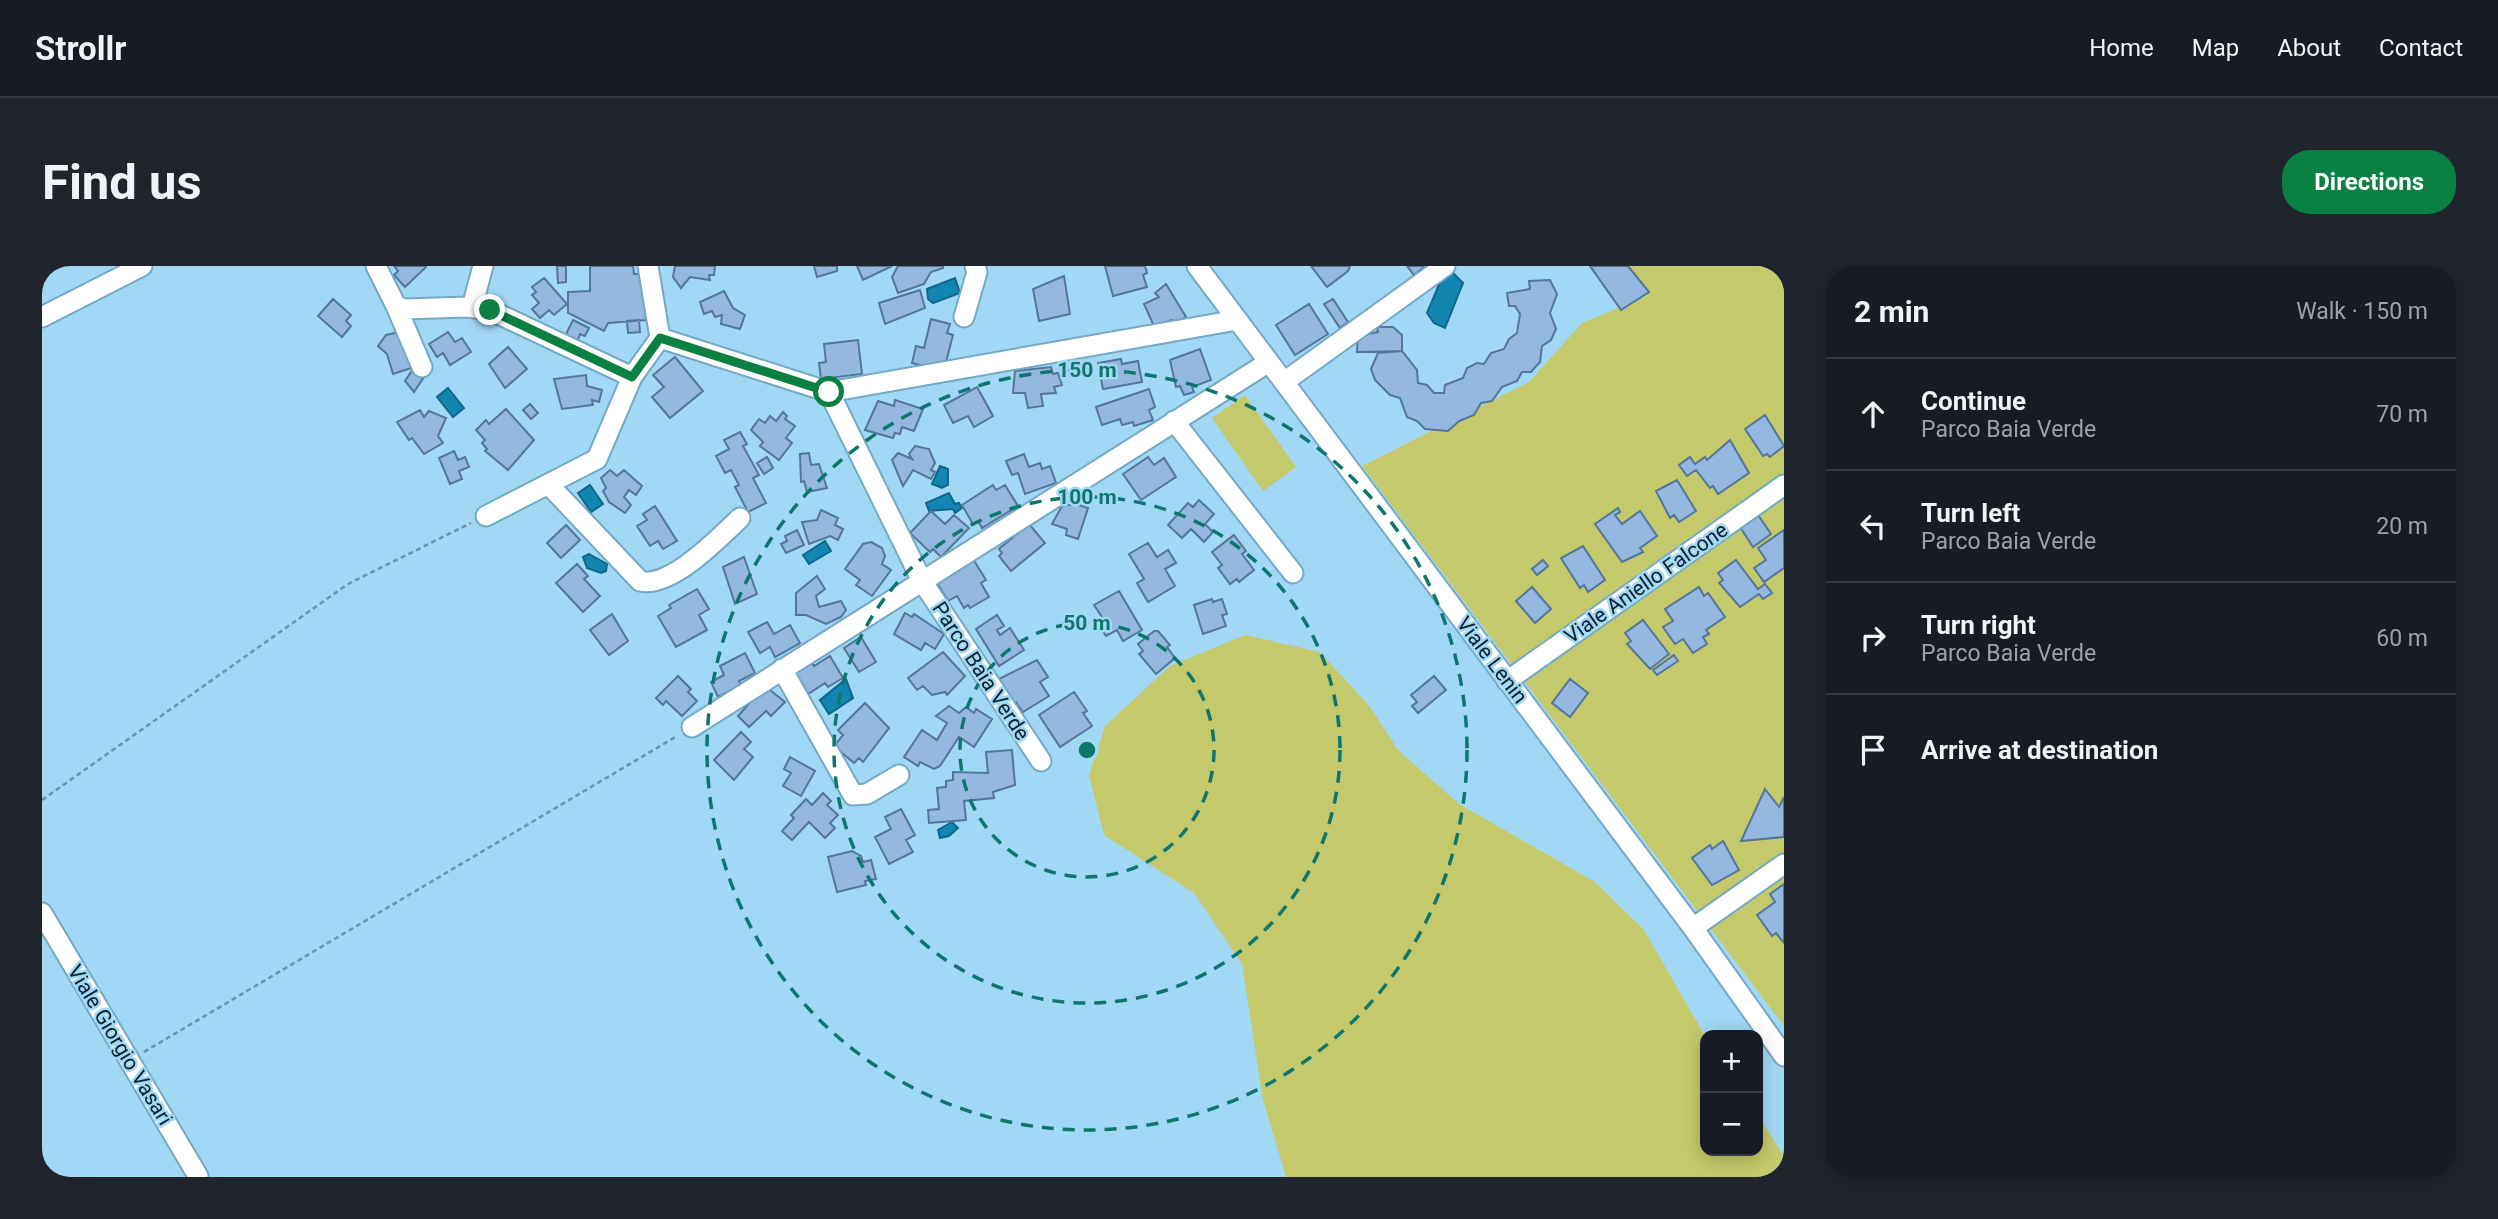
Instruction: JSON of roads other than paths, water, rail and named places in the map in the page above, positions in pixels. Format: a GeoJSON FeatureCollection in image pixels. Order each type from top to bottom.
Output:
{"type":"FeatureCollection","features":[{"type":"Feature","properties":{"kind":"street"},"geometry":{"type":"LineString","coordinates":[[42,317],[142,266]]}},
{"type":"Feature","properties":{"kind":"street"},"geometry":{"type":"LineString","coordinates":[[376,266],[422,367]]}},
{"type":"Feature","properties":{"kind":"street"},"geometry":{"type":"LineString","coordinates":[[472,307],[483,266]]}},
{"type":"Feature","properties":{"kind":"street"},"geometry":{"type":"LineString","coordinates":[[486,516],[550,486],[597,459],[632,377],[660,338],[648,266]]}},
{"type":"Feature","properties":{"kind":"street"},"geometry":{"type":"LineString","coordinates":[[964,317],[977,272],[975,266]]}},
{"type":"Feature","properties":{"kind":"street","name":"Viale Lenin"},"geometry":{"type":"LineString","coordinates":[[1197,266],[1693,928],[1784,1056]]}},
{"type":"Feature","properties":{"kind":"street"},"geometry":{"type":"LineString","coordinates":[[1284,382],[1445,266]]}},
{"type":"Feature","properties":{"kind":"street"},"geometry":{"type":"LineString","coordinates":[[396,306],[404,309],[472,307],[490,310],[632,377]]}},
{"type":"Feature","properties":{"kind":"street"},"geometry":{"type":"LineString","coordinates":[[660,338],[829,392],[1237,320]]}},
{"type":"Feature","properties":{"kind":"street","name":"Parco Baia Verde"},"geometry":{"type":"LineString","coordinates":[[692,727],[1269,362]]}},
{"type":"Feature","properties":{"kind":"street","name":"Parco Baia Verde"},"geometry":{"type":"LineString","coordinates":[[829,392],[922,581],[1041,761]]}},
{"type":"Feature","properties":{"kind":"street"},"geometry":{"type":"LineString","coordinates":[[1174,421],[1293,572]]}},
{"type":"Feature","properties":{"kind":"street","name":"Viale Aniello Falcone"},"geometry":{"type":"LineString","coordinates":[[1507,681],[1784,485]]}},
{"type":"Feature","properties":{"kind":"street"},"geometry":{"type":"LineString","coordinates":[[550,486],[640,581],[649,583],[660,581],[705,551],[740,518]]}},
{"type":"Feature","properties":{"kind":"street"},"geometry":{"type":"LineString","coordinates":[[782,669],[853,796],[867,794],[899,775]]}},
{"type":"Feature","properties":{"kind":"street"},"geometry":{"type":"LineString","coordinates":[[1693,928],[1784,864]]}},
{"type":"Feature","properties":{"kind":"street","name":"Viale Giorgio Vasari"},"geometry":{"type":"LineString","coordinates":[[42,914],[198,1176]]}},
{"type":"Feature","properties":{"kind":"water"},"geometry":{"type":"Polygon","coordinates":[[[1452,272],[1463,283],[1445,328],[1434,323],[1427,313],[1441,280],[1452,272]]]}},
{"type":"Feature","properties":{"kind":"water"},"geometry":{"type":"Polygon","coordinates":[[[955,278],[960,293],[933,303],[928,299],[927,289],[955,278]]]}},
{"type":"Feature","properties":{"kind":"water"},"geometry":{"type":"Polygon","coordinates":[[[448,388],[464,408],[453,417],[437,397],[448,388]]]}},
{"type":"Feature","properties":{"kind":"water"},"geometry":{"type":"Polygon","coordinates":[[[940,466],[948,469],[948,485],[942,488],[932,484],[940,466]]]}},
{"type":"Feature","properties":{"kind":"water"},"geometry":{"type":"Polygon","coordinates":[[[590,485],[603,504],[591,512],[578,493],[590,485]]]}},
{"type":"Feature","properties":{"kind":"water"},"geometry":{"type":"Polygon","coordinates":[[[949,493],[955,504],[959,503],[962,508],[955,513],[953,509],[929,511],[926,503],[949,493]]]}},
{"type":"Feature","properties":{"kind":"water"},"geometry":{"type":"Polygon","coordinates":[[[825,541],[831,551],[809,564],[803,555],[825,541]]]}},
{"type":"Feature","properties":{"kind":"water"},"geometry":{"type":"Polygon","coordinates":[[[589,554],[607,564],[606,571],[601,573],[587,568],[583,557],[589,554]]]}},
{"type":"Feature","properties":{"kind":"water"},"geometry":{"type":"Polygon","coordinates":[[[846,679],[853,698],[829,714],[820,700],[846,679]]]}},
{"type":"Feature","properties":{"kind":"water"},"geometry":{"type":"Polygon","coordinates":[[[952,822],[958,828],[949,836],[940,838],[938,830],[952,822]]]}}]}
